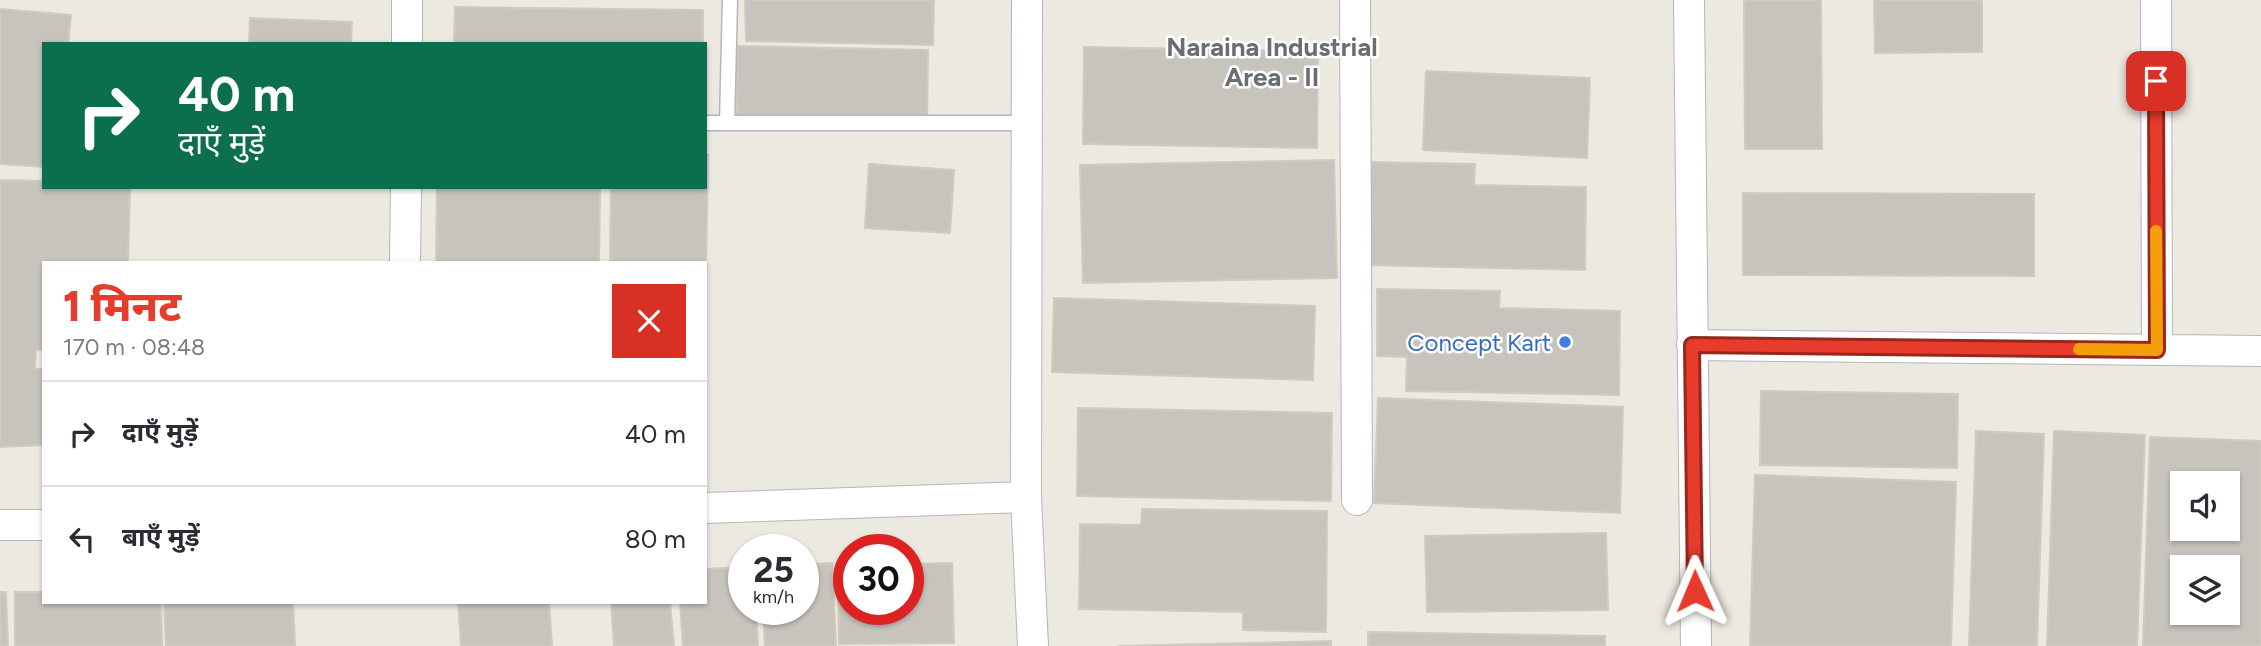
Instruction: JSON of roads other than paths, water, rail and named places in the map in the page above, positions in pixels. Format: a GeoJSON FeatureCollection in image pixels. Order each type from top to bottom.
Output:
{"type":"FeatureCollection","features":[{"type":"Feature","properties":{"kind":"street"},"geometry":{"type":"LineString","coordinates":[[407,0],[407,42]]}},
{"type":"Feature","properties":{"kind":"street"},"geometry":{"type":"LineString","coordinates":[[1027,0],[1026,497],[1033,646]]}},
{"type":"Feature","properties":{"kind":"street"},"geometry":{"type":"LineString","coordinates":[[1355,0],[1357,500]]}},
{"type":"Feature","properties":{"kind":"street"},"geometry":{"type":"LineString","coordinates":[[1689,0],[1696,646]]}},
{"type":"Feature","properties":{"kind":"street"},"geometry":{"type":"LineString","coordinates":[[2156,0],[2157,350]]}},
{"type":"Feature","properties":{"kind":"street"},"geometry":{"type":"LineString","coordinates":[[405,261],[406,189]]}},
{"type":"Feature","properties":{"kind":"street"},"geometry":{"type":"LineString","coordinates":[[1692,345],[2261,351]]}},
{"type":"Feature","properties":{"kind":"street"},"geometry":{"type":"LineString","coordinates":[[707,508],[1026,497]]}},
{"type":"Feature","properties":{"kind":"street"},"geometry":{"type":"LineString","coordinates":[[0,525],[42,524]]}},
{"type":"Feature","properties":{"kind":"lane"},"geometry":{"type":"LineString","coordinates":[[727,123],[730,0]]}},
{"type":"Feature","properties":{"kind":"lane"},"geometry":{"type":"LineString","coordinates":[[707,123],[1027,123]]}},
{"type":"Feature","properties":{"kind":"place","name":"Concept Kart"},"geometry":{"type":"Point","coordinates":[1565,342]}},
{"type":"Feature","properties":{"kind":"district","name":"Naraina Industrial Area - II"},"geometry":{"type":"Point","coordinates":[1272,62]}}]}
